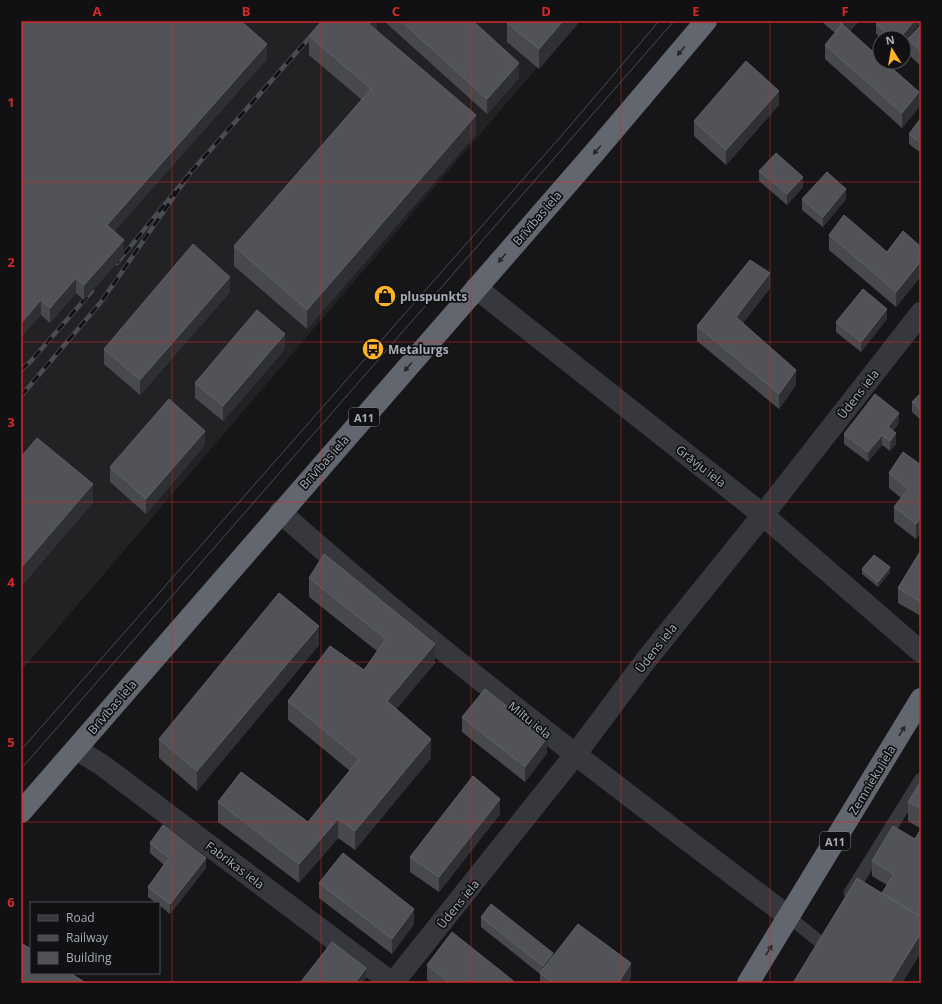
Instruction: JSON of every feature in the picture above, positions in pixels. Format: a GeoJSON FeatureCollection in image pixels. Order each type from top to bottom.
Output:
{"type":"FeatureCollection","features":[{"type":"Feature","properties":{"kind":"highway","name":"Brīvības iela"},"geometry":{"type":"LineString","coordinates":[[21,812],[706,21]]}},
{"type":"Feature","properties":{"kind":"highway","name":"Zemnieku iela"},"geometry":{"type":"LineString","coordinates":[[748,983],[921,699]]}},
{"type":"Feature","properties":{"kind":"street","name":"Grāvju iela"},"geometry":{"type":"LineString","coordinates":[[476,288],[763,515],[921,652]]}},
{"type":"Feature","properties":{"kind":"street","name":"Ūdens iela"},"geometry":{"type":"LineString","coordinates":[[392,983],[576,756],[646,660],[763,515],[921,313]]}},
{"type":"Feature","properties":{"kind":"street","name":"Miltu iela"},"geometry":{"type":"LineString","coordinates":[[280,512],[427,637],[576,756],[789,917]]}},
{"type":"Feature","properties":{"kind":"street","name":"Fabrikas iela"},"geometry":{"type":"LineString","coordinates":[[76,748],[102,765],[392,983]]}},
{"type":"Feature","properties":{"kind":"lane"},"geometry":{"type":"LineString","coordinates":[[844,904],[921,779]]}},
{"type":"Feature","properties":{"kind":"lane"},"geometry":{"type":"LineString","coordinates":[[789,917],[820,942]]}},
{"type":"Feature","properties":{"kind":"lane"},"geometry":{"type":"LineString","coordinates":[[813,954],[828,929]]}},
{"type":"Feature","properties":{"kind":"shaded area"},"geometry":{"type":"Polygon","coordinates":[[[21,21],[577,21],[21,671],[21,21]]]}},
{"type":"Feature","properties":{"kind":"building"},"geometry":{"type":"Polygon","coordinates":[[[21,21],[241,21],[267,44],[107,225],[124,240],[84,285],[76,278],[50,308],[41,300],[21,323],[21,21]]]}},
{"type":"Feature","properties":{"kind":"building"},"geometry":{"type":"Polygon","coordinates":[[[322,21],[372,21],[369,24],[476,115],[307,310],[234,246],[371,89],[309,36],[322,21]]]}},
{"type":"Feature","properties":{"kind":"building"},"geometry":{"type":"Polygon","coordinates":[[[401,21],[473,21],[519,63],[487,99],[401,21]]]}},
{"type":"Feature","properties":{"kind":"building"},"geometry":{"type":"Polygon","coordinates":[[[509,21],[563,21],[539,49],[507,23],[509,21]]]}},
{"type":"Feature","properties":{"kind":"building"},"geometry":{"type":"Polygon","coordinates":[[[838,21],[845,21],[842,24],[838,21]]]}},
{"type":"Feature","properties":{"kind":"building"},"geometry":{"type":"Polygon","coordinates":[[[879,21],[914,21],[907,30],[883,30],[876,24],[879,21]]]}},
{"type":"Feature","properties":{"kind":"building"},"geometry":{"type":"Polygon","coordinates":[[[842,24],[872,51],[872,70],[894,70],[919,92],[902,113],[825,45],[842,24]]]}},
{"type":"Feature","properties":{"kind":"building"},"geometry":{"type":"Polygon","coordinates":[[[921,25],[921,51],[912,43],[912,35],[921,25]]]}},
{"type":"Feature","properties":{"kind":"building"},"geometry":{"type":"Polygon","coordinates":[[[746,61],[779,91],[726,150],[694,121],[746,61]]]}},
{"type":"Feature","properties":{"kind":"building"},"geometry":{"type":"Polygon","coordinates":[[[921,118],[921,143],[909,134],[921,118]]]}},
{"type":"Feature","properties":{"kind":"building"},"geometry":{"type":"Polygon","coordinates":[[[776,153],[803,177],[787,194],[759,171],[776,153]]]}},
{"type":"Feature","properties":{"kind":"building"},"geometry":{"type":"Polygon","coordinates":[[[827,172],[846,189],[823,217],[802,199],[827,172]]]}},
{"type":"Feature","properties":{"kind":"building"},"geometry":{"type":"Polygon","coordinates":[[[844,215],[887,252],[903,231],[921,247],[921,261],[896,292],[829,235],[844,215]]]}},
{"type":"Feature","properties":{"kind":"building"},"geometry":{"type":"Polygon","coordinates":[[[193,244],[230,277],[140,380],[104,349],[193,244]]]}},
{"type":"Feature","properties":{"kind":"building"},"geometry":{"type":"Polygon","coordinates":[[[750,260],[770,273],[736,317],[796,370],[779,394],[697,326],[750,260]]]}},
{"type":"Feature","properties":{"kind":"building"},"geometry":{"type":"Polygon","coordinates":[[[863,289],[887,309],[861,342],[836,322],[863,289]]]}},
{"type":"Feature","properties":{"kind":"building"},"geometry":{"type":"Polygon","coordinates":[[[257,310],[285,334],[223,406],[195,383],[257,310]]]}},
{"type":"Feature","properties":{"kind":"building"},"geometry":{"type":"Polygon","coordinates":[[[921,393],[921,410],[912,402],[921,393]]]}},
{"type":"Feature","properties":{"kind":"building"},"geometry":{"type":"Polygon","coordinates":[[[875,394],[899,413],[888,427],[896,433],[890,441],[882,435],[868,452],[844,434],[875,394]]]}},
{"type":"Feature","properties":{"kind":"building"},"geometry":{"type":"Polygon","coordinates":[[[169,399],[205,431],[146,499],[110,467],[169,399]]]}},
{"type":"Feature","properties":{"kind":"building"},"geometry":{"type":"Polygon","coordinates":[[[37,438],[93,484],[21,568],[21,457],[37,438]]]}},
{"type":"Feature","properties":{"kind":"building"},"geometry":{"type":"Polygon","coordinates":[[[903,452],[921,465],[921,517],[916,524],[894,507],[908,489],[889,473],[903,452]]]}},
{"type":"Feature","properties":{"kind":"building"},"geometry":{"type":"Polygon","coordinates":[[[921,550],[921,602],[898,588],[921,550]]]}},
{"type":"Feature","properties":{"kind":"building"},"geometry":{"type":"Polygon","coordinates":[[[324,554],[435,644],[387,701],[431,739],[355,831],[338,819],[299,864],[218,802],[241,772],[308,822],[359,759],[288,701],[330,646],[364,670],[386,639],[309,578],[324,554]]]}},
{"type":"Feature","properties":{"kind":"building"},"geometry":{"type":"Polygon","coordinates":[[[874,555],[890,567],[878,582],[862,569],[874,555]]]}},
{"type":"Feature","properties":{"kind":"building"},"geometry":{"type":"Polygon","coordinates":[[[279,593],[319,626],[197,771],[159,739],[279,593]]]}},
{"type":"Feature","properties":{"kind":"building"},"geometry":{"type":"Polygon","coordinates":[[[485,689],[547,738],[525,767],[462,717],[485,689]]]}},
{"type":"Feature","properties":{"kind":"building"},"geometry":{"type":"Polygon","coordinates":[[[473,776],[500,799],[439,877],[410,857],[473,776]]]}},
{"type":"Feature","properties":{"kind":"building"},"geometry":{"type":"Polygon","coordinates":[[[921,781],[921,809],[908,802],[921,781]]]}},
{"type":"Feature","properties":{"kind":"building"},"geometry":{"type":"Polygon","coordinates":[[[163,825],[206,858],[170,904],[148,887],[169,858],[150,843],[163,825]]]}},
{"type":"Feature","properties":{"kind":"building"},"geometry":{"type":"Polygon","coordinates":[[[893,826],[915,839],[921,829],[921,917],[882,893],[894,874],[872,861],[893,826]]]}},
{"type":"Feature","properties":{"kind":"building"},"geometry":{"type":"Polygon","coordinates":[[[343,853],[414,909],[392,939],[319,883],[343,853]]]}},
{"type":"Feature","properties":{"kind":"building"},"geometry":{"type":"Polygon","coordinates":[[[857,878],[921,917],[921,933],[890,983],[793,983],[857,878]]]}},
{"type":"Feature","properties":{"kind":"building"},"geometry":{"type":"Polygon","coordinates":[[[491,904],[553,953],[543,966],[481,917],[491,904]]]}},
{"type":"Feature","properties":{"kind":"building"},"geometry":{"type":"Polygon","coordinates":[[[578,924],[631,963],[618,983],[554,983],[540,973],[578,924]]]}},
{"type":"Feature","properties":{"kind":"building"},"geometry":{"type":"Polygon","coordinates":[[[452,932],[516,983],[450,983],[427,965],[452,932]]]}},
{"type":"Feature","properties":{"kind":"building"},"geometry":{"type":"Polygon","coordinates":[[[332,942],[366,968],[355,983],[300,983],[332,942]]]}},
{"type":"Feature","properties":{"kind":"building"},"geometry":{"type":"Polygon","coordinates":[[[21,943],[30,948],[30,974],[72,974],[86,983],[29,983],[21,978],[21,943]]]}},
{"type":"Feature","properties":{"kind":"tram line"},"geometry":{"type":"LineString","coordinates":[[21,750],[569,127],[659,21]]}},
{"type":"Feature","properties":{"kind":"tram line"},"geometry":{"type":"LineString","coordinates":[[21,769],[674,21]]}},
{"type":"Feature","properties":{"kind":"railway"},"geometry":{"type":"LineString","coordinates":[[191,172],[324,21]]}},
{"type":"Feature","properties":{"kind":"railway"},"geometry":{"type":"LineString","coordinates":[[21,396],[101,302],[191,172],[117,263]]}},
{"type":"Feature","properties":{"kind":"railway"},"geometry":{"type":"LineString","coordinates":[[21,370],[31,361],[92,291]]}},
{"type":"Feature","properties":{"kind":"place","name":"pluspunkts"},"geometry":{"type":"Point","coordinates":[385,296]}},
{"type":"Feature","properties":{"kind":"place","name":"Metalurgs"},"geometry":{"type":"Point","coordinates":[373,349]}}]}
